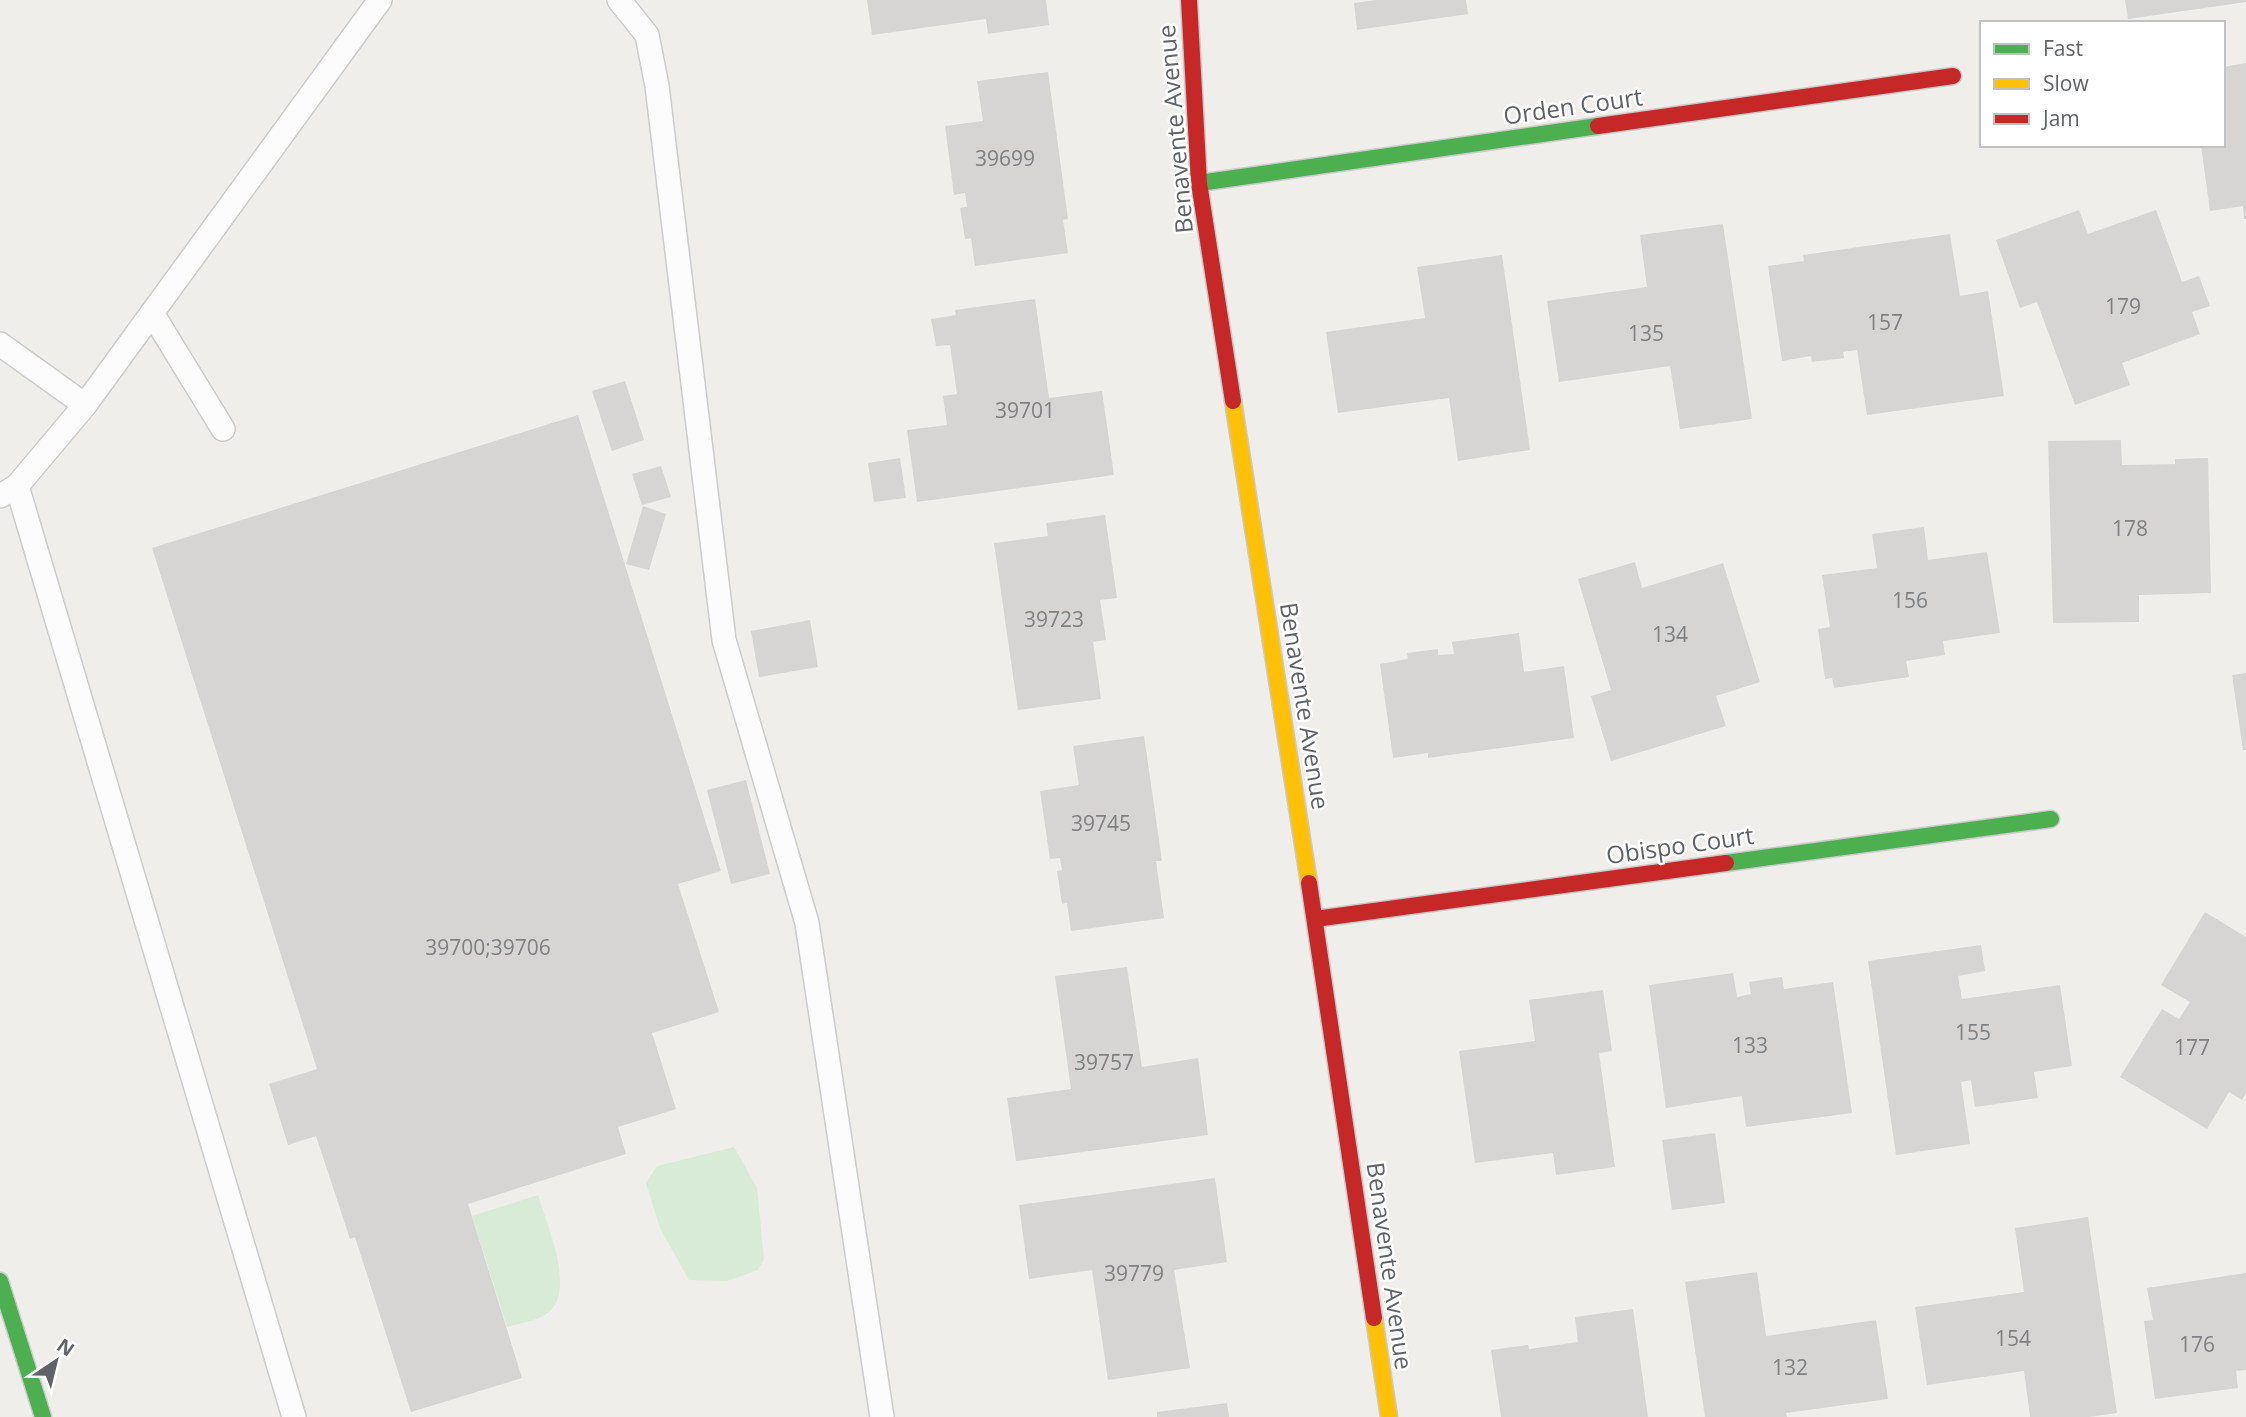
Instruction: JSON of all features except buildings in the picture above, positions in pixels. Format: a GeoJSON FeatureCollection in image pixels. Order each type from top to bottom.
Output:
{"type":"FeatureCollection","features":[{"type":"Feature","properties":{"kind":"street","name":"Benavente Avenue"},"geometry":{"type":"LineString","coordinates":[[1189,0],[1199,183],[1315,919],[1388,1417]]}},
{"type":"Feature","properties":{"kind":"street","name":"Orden Court"},"geometry":{"type":"LineString","coordinates":[[1199,183],[1954,76]]}},
{"type":"Feature","properties":{"kind":"street","name":"Obispo Court"},"geometry":{"type":"LineString","coordinates":[[1315,919],[2051,819]]}},
{"type":"Feature","properties":{"kind":"street"},"geometry":{"type":"LineString","coordinates":[[0,1281],[43,1417]]}},
{"type":"Feature","properties":{"kind":"lane"},"geometry":{"type":"LineString","coordinates":[[294,1417],[8,491],[85,405],[380,0]]}},
{"type":"Feature","properties":{"kind":"lane"},"geometry":{"type":"LineString","coordinates":[[619,0],[647,35],[657,86],[723,640],[807,923],[882,1417]]}},
{"type":"Feature","properties":{"kind":"lane"},"geometry":{"type":"LineString","coordinates":[[152,313],[223,429]]}},
{"type":"Feature","properties":{"kind":"lane"},"geometry":{"type":"LineString","coordinates":[[0,344],[85,405]]}},
{"type":"Feature","properties":{"kind":"green space"},"geometry":{"type":"Polygon","coordinates":[[[734,1147],[757,1188],[764,1259],[758,1270],[727,1281],[689,1280],[660,1228],[646,1183],[657,1166],[734,1147]]]}},
{"type":"Feature","properties":{"kind":"green space"},"geometry":{"type":"Polygon","coordinates":[[[538,1195],[557,1255],[560,1288],[557,1301],[549,1312],[540,1318],[507,1327],[472,1216],[538,1195]]]}},
{"type":"Feature","properties":{"kind":"traffic: fast"},"geometry":{"type":"LineString","coordinates":[[1199,183],[1598,126]]}},
{"type":"Feature","properties":{"kind":"traffic: fast"},"geometry":{"type":"LineString","coordinates":[[1726,863],[2051,819]]}},
{"type":"Feature","properties":{"kind":"traffic: fast"},"geometry":{"type":"LineString","coordinates":[[0,1281],[43,1417]]}},
{"type":"Feature","properties":{"kind":"traffic: slow"},"geometry":{"type":"LineString","coordinates":[[1233,401],[1309,883]]}},
{"type":"Feature","properties":{"kind":"traffic: slow"},"geometry":{"type":"LineString","coordinates":[[1374,1318],[1389,1417]]}},
{"type":"Feature","properties":{"kind":"traffic: jam"},"geometry":{"type":"LineString","coordinates":[[1189,0],[1199,183],[1233,401]]}},
{"type":"Feature","properties":{"kind":"traffic: jam"},"geometry":{"type":"LineString","coordinates":[[1598,126],[1953,76]]}},
{"type":"Feature","properties":{"kind":"traffic: jam"},"geometry":{"type":"LineString","coordinates":[[1315,919],[1726,863]]}},
{"type":"Feature","properties":{"kind":"traffic: jam"},"geometry":{"type":"LineString","coordinates":[[1309,883],[1374,1318]]}}]}
